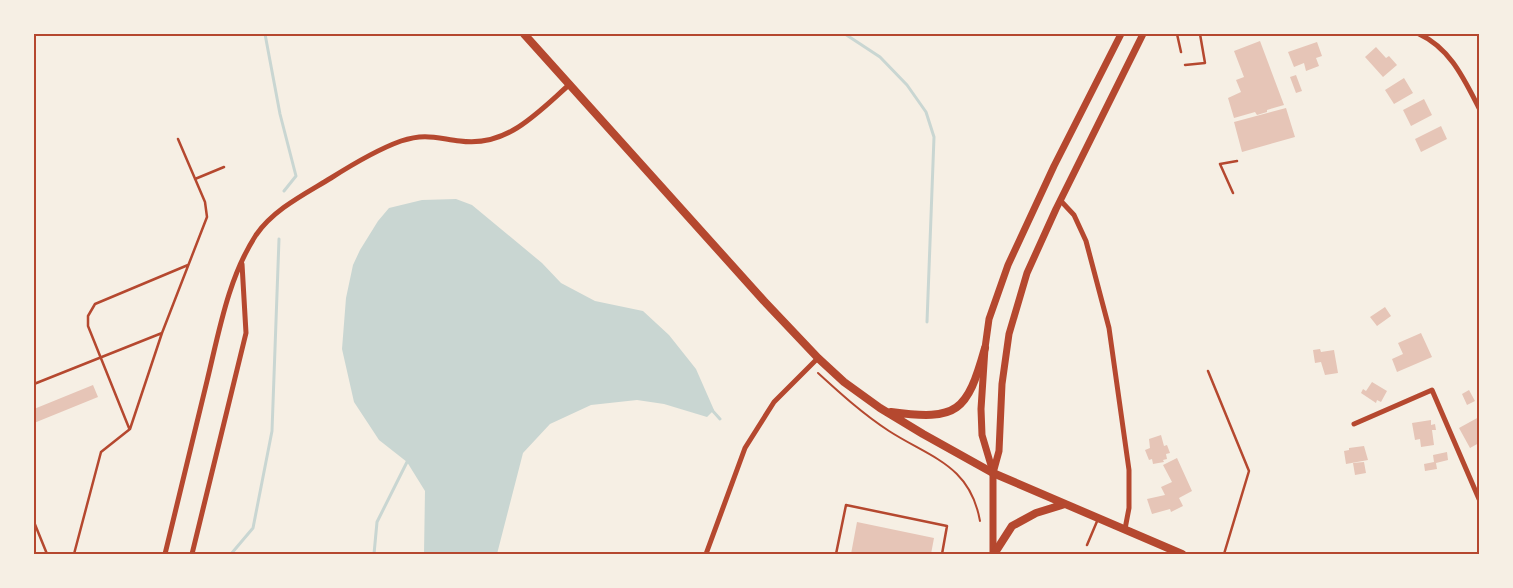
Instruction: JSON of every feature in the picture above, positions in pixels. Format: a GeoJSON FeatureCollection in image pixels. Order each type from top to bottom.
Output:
{"type":"FeatureCollection","features":[{"type":"Feature","properties":{"kind":"main road"},"geometry":{"type":"LineString","coordinates":[[524,34],[764,300],[818,358],[844,382],[923,434],[993,473],[1182,554]]}},
{"type":"Feature","properties":{"kind":"main road"},"geometry":{"type":"LineString","coordinates":[[887,412],[931,416],[944,414],[956,408],[963,402],[972,388],[985,348]]}},
{"type":"Feature","properties":{"kind":"main road"},"geometry":{"type":"LineString","coordinates":[[994,554],[1012,526],[1036,513],[1065,504]]}},
{"type":"Feature","properties":{"kind":"street"},"geometry":{"type":"LineString","coordinates":[[994,554],[993,473],[982,435],[981,409],[989,319],[1008,265],[1054,166],[1121,34]]}},
{"type":"Feature","properties":{"kind":"street"},"geometry":{"type":"LineString","coordinates":[[993,473],[999,451],[1002,384],[1009,334],[1027,273],[1060,200],[1143,34]]}},
{"type":"Feature","properties":{"kind":"street"},"geometry":{"type":"LineString","coordinates":[[1419,34],[1444,52],[1460,72],[1479,108]]}},
{"type":"Feature","properties":{"kind":"street"},"geometry":{"type":"LineString","coordinates":[[165,554],[221,323],[242,261],[257,234],[278,212],[363,158],[392,144],[417,136],[482,142],[505,136],[522,125],[570,84]]}},
{"type":"Feature","properties":{"kind":"street"},"geometry":{"type":"LineString","coordinates":[[1060,200],[1074,215],[1086,241],[1109,328],[1129,470],[1129,508],[1125,530]]}},
{"type":"Feature","properties":{"kind":"street"},"geometry":{"type":"LineString","coordinates":[[192,554],[246,333],[242,261]]}},
{"type":"Feature","properties":{"kind":"street"},"geometry":{"type":"LineString","coordinates":[[706,554],[745,448],[774,402],[818,358]]}},
{"type":"Feature","properties":{"kind":"street"},"geometry":{"type":"LineString","coordinates":[[1354,424],[1432,390],[1479,499]]}},
{"type":"Feature","properties":{"kind":"lane"},"geometry":{"type":"LineString","coordinates":[[1177,34],[1180,52]]}},
{"type":"Feature","properties":{"kind":"lane"},"geometry":{"type":"LineString","coordinates":[[1185,65],[1205,63],[1200,34]]}},
{"type":"Feature","properties":{"kind":"lane"},"geometry":{"type":"LineString","coordinates":[[74,554],[101,452],[130,429],[162,333],[207,217],[205,202],[178,139]]}},
{"type":"Feature","properties":{"kind":"lane"},"geometry":{"type":"LineString","coordinates":[[1233,193],[1220,164],[1236,160]]}},
{"type":"Feature","properties":{"kind":"lane"},"geometry":{"type":"LineString","coordinates":[[195,179],[224,167]]}},
{"type":"Feature","properties":{"kind":"lane"},"geometry":{"type":"LineString","coordinates":[[130,429],[102,356],[88,326],[88,316],[95,304],[189,265]]}},
{"type":"Feature","properties":{"kind":"lane"},"geometry":{"type":"LineString","coordinates":[[34,384],[162,333]]}},
{"type":"Feature","properties":{"kind":"lane"},"geometry":{"type":"LineString","coordinates":[[1208,371],[1249,471],[1224,554]]}},
{"type":"Feature","properties":{"kind":"lane"},"geometry":{"type":"LineString","coordinates":[[836,554],[846,505],[947,526],[942,554]]}},
{"type":"Feature","properties":{"kind":"lane"},"geometry":{"type":"LineString","coordinates":[[1087,545],[1099,518]]}},
{"type":"Feature","properties":{"kind":"lane"},"geometry":{"type":"LineString","coordinates":[[34,522],[48,554]]}},
{"type":"Feature","properties":{"kind":"path"},"geometry":{"type":"LineString","coordinates":[[818,374],[854,406],[882,426],[951,468],[968,486],[978,508],[980,520]]}},
{"type":"Feature","properties":{"kind":"shaded area"},"geometry":{"type":"Polygon","coordinates":[[[456,199],[472,205],[542,263],[561,283],[595,301],[643,311],[669,335],[696,369],[714,410],[707,417],[664,404],[637,400],[591,405],[550,424],[523,453],[497,554],[424,554],[425,491],[407,462],[379,440],[354,402],[342,349],[346,298],[353,265],[378,221],[389,208],[422,200],[456,199]]]}},
{"type":"Feature","properties":{"kind":"building"},"geometry":{"type":"Polygon","coordinates":[[[1260,41],[1284,105],[1257,115],[1255,112],[1234,118],[1228,98],[1241,92],[1236,80],[1244,77],[1234,51],[1260,41]]]}},
{"type":"Feature","properties":{"kind":"building"},"geometry":{"type":"Polygon","coordinates":[[[1317,42],[1322,56],[1316,58],[1319,66],[1306,71],[1304,63],[1294,67],[1288,52],[1317,42]]]}},
{"type":"Feature","properties":{"kind":"building"},"geometry":{"type":"Polygon","coordinates":[[[1376,47],[1386,58],[1389,56],[1397,65],[1383,77],[1365,57],[1376,47]]]}},
{"type":"Feature","properties":{"kind":"building"},"geometry":{"type":"Polygon","coordinates":[[[1296,75],[1302,91],[1296,93],[1290,77],[1296,75]]]}},
{"type":"Feature","properties":{"kind":"building"},"geometry":{"type":"Polygon","coordinates":[[[1404,78],[1413,93],[1394,104],[1385,90],[1404,78]]]}},
{"type":"Feature","properties":{"kind":"building"},"geometry":{"type":"Polygon","coordinates":[[[1424,99],[1432,115],[1411,126],[1403,110],[1424,99]]]}},
{"type":"Feature","properties":{"kind":"building"},"geometry":{"type":"Polygon","coordinates":[[[1286,108],[1295,137],[1242,152],[1234,122],[1286,108]]]}},
{"type":"Feature","properties":{"kind":"building"},"geometry":{"type":"Polygon","coordinates":[[[1441,126],[1447,139],[1421,152],[1415,139],[1441,126]]]}},
{"type":"Feature","properties":{"kind":"building"},"geometry":{"type":"Polygon","coordinates":[[[1385,307],[1391,316],[1377,326],[1370,317],[1385,307]]]}},
{"type":"Feature","properties":{"kind":"building"},"geometry":{"type":"Polygon","coordinates":[[[1421,333],[1432,357],[1397,372],[1392,359],[1403,354],[1398,343],[1421,333]]]}},
{"type":"Feature","properties":{"kind":"building"},"geometry":{"type":"Polygon","coordinates":[[[1320,349],[1321,352],[1334,350],[1338,373],[1325,375],[1321,362],[1315,363],[1313,350],[1320,349]]]}},
{"type":"Feature","properties":{"kind":"building"},"geometry":{"type":"Polygon","coordinates":[[[1372,382],[1387,391],[1381,402],[1377,400],[1376,403],[1361,393],[1363,389],[1366,391],[1372,382]]]}},
{"type":"Feature","properties":{"kind":"building"},"geometry":{"type":"Polygon","coordinates":[[[93,385],[98,397],[34,423],[34,409],[93,385]]]}},
{"type":"Feature","properties":{"kind":"building"},"geometry":{"type":"Polygon","coordinates":[[[1469,390],[1475,401],[1467,405],[1462,394],[1469,390]]]}},
{"type":"Feature","properties":{"kind":"building"},"geometry":{"type":"Polygon","coordinates":[[[1479,417],[1479,443],[1470,448],[1459,428],[1479,417]]]}},
{"type":"Feature","properties":{"kind":"building"},"geometry":{"type":"Polygon","coordinates":[[[1431,420],[1431,425],[1435,424],[1436,430],[1432,430],[1434,445],[1421,447],[1420,439],[1415,440],[1412,423],[1431,420]]]}},
{"type":"Feature","properties":{"kind":"building"},"geometry":{"type":"Polygon","coordinates":[[[1161,435],[1164,446],[1167,445],[1170,453],[1166,454],[1167,459],[1163,460],[1164,462],[1153,464],[1152,459],[1149,460],[1145,450],[1150,448],[1149,439],[1161,435]]]}},
{"type":"Feature","properties":{"kind":"building"},"geometry":{"type":"Polygon","coordinates":[[[1364,446],[1368,460],[1346,464],[1344,451],[1349,450],[1349,448],[1364,446]]]}},
{"type":"Feature","properties":{"kind":"building"},"geometry":{"type":"Polygon","coordinates":[[[1447,452],[1448,460],[1436,463],[1437,469],[1425,471],[1424,464],[1434,462],[1433,455],[1447,452]]]}},
{"type":"Feature","properties":{"kind":"building"},"geometry":{"type":"Polygon","coordinates":[[[1177,458],[1192,491],[1179,498],[1183,506],[1171,512],[1170,509],[1152,514],[1147,499],[1165,495],[1161,487],[1172,482],[1163,465],[1177,458]]]}},
{"type":"Feature","properties":{"kind":"building"},"geometry":{"type":"Polygon","coordinates":[[[1364,462],[1366,473],[1355,475],[1353,463],[1364,462]]]}},
{"type":"Feature","properties":{"kind":"building"},"geometry":{"type":"Polygon","coordinates":[[[857,522],[934,538],[931,554],[851,554],[857,522]]]}},
{"type":"Feature","properties":{"kind":"waterway"},"geometry":{"type":"LineString","coordinates":[[265,34],[280,114],[296,176],[284,191]]}},
{"type":"Feature","properties":{"kind":"waterway"},"geometry":{"type":"LineString","coordinates":[[845,34],[880,57],[907,85],[926,112],[934,137],[927,322]]}},
{"type":"Feature","properties":{"kind":"waterway"},"geometry":{"type":"LineString","coordinates":[[231,554],[253,528],[272,431],[279,239]]}},
{"type":"Feature","properties":{"kind":"waterway"},"geometry":{"type":"LineString","coordinates":[[711,409],[720,419]]}},
{"type":"Feature","properties":{"kind":"waterway"},"geometry":{"type":"LineString","coordinates":[[374,554],[377,522],[409,461]]}}]}
